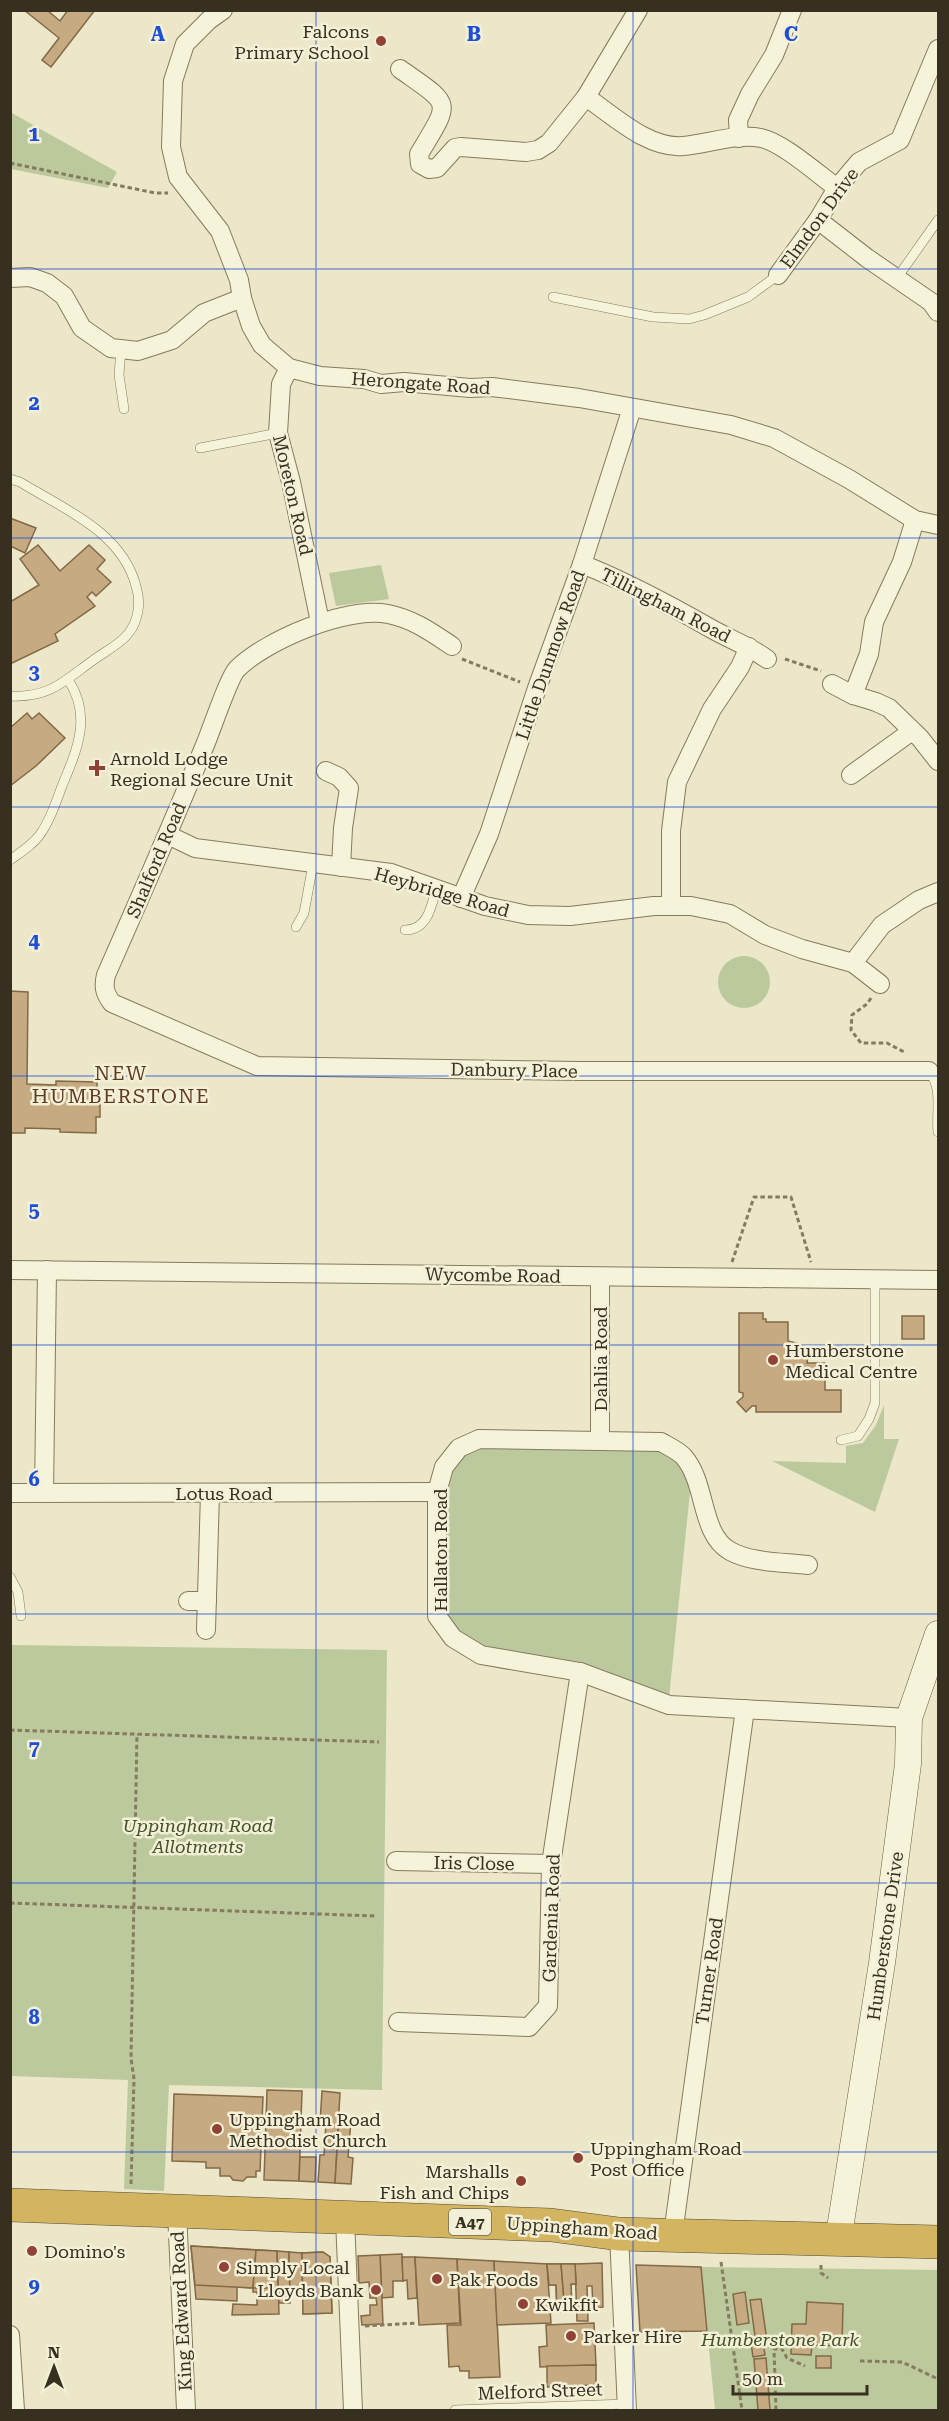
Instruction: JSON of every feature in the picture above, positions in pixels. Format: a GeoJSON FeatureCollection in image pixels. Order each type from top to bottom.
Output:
{"type":"FeatureCollection","features":[{"type":"Feature","properties":{"kind":"highway","name":"Uppingham Road"},"geometry":{"type":"LineString","coordinates":[[10,2205],[551,2225],[619,2234],[939,2242]]}},
{"type":"Feature","properties":{"kind":"street","name":"Herongate Road"},"geometry":{"type":"LineString","coordinates":[[223,10],[209,20],[185,44],[173,81],[171,147],[178,177],[220,231],[239,279],[251,326],[262,345],[289,368],[320,376],[364,379],[381,384],[404,382],[470,388],[492,387],[579,398],[731,425],[774,438],[849,479],[915,520],[939,525]]}},
{"type":"Feature","properties":{"kind":"street"},"geometry":{"type":"LineString","coordinates":[[400,69],[439,96],[443,105],[442,115],[418,154],[420,164],[429,169],[437,168],[455,148],[461,147],[526,152],[538,150],[549,143],[586,98],[638,10]]}},
{"type":"Feature","properties":{"kind":"street"},"geometry":{"type":"LineString","coordinates":[[739,138],[738,120],[750,94],[774,55],[792,10]]}},
{"type":"Feature","properties":{"kind":"street","name":"Elmdon Drive"},"geometry":{"type":"LineString","coordinates":[[777,275],[818,220],[837,188],[859,162],[900,141],[939,49]]}},
{"type":"Feature","properties":{"kind":"street"},"geometry":{"type":"LineString","coordinates":[[586,98],[650,140],[680,146],[739,138],[760,138],[776,144],[837,188]]}},
{"type":"Feature","properties":{"kind":"street"},"geometry":{"type":"LineString","coordinates":[[818,220],[931,302],[939,312]]}},
{"type":"Feature","properties":{"kind":"street"},"geometry":{"type":"LineString","coordinates":[[10,278],[30,277],[47,283],[64,296],[82,328],[111,348],[138,351],[172,340],[204,313],[242,298]]}},
{"type":"Feature","properties":{"kind":"street","name":"Moreton Road"},"geometry":{"type":"LineString","coordinates":[[289,368],[281,384],[278,433],[291,482],[320,622]]}},
{"type":"Feature","properties":{"kind":"street","name":"Little Dunmow Road"},"geometry":{"type":"LineString","coordinates":[[461,898],[489,834],[537,688],[582,564],[632,408]]}},
{"type":"Feature","properties":{"kind":"street"},"geometry":{"type":"LineString","coordinates":[[852,695],[869,654],[874,622],[902,562],[915,520]]}},
{"type":"Feature","properties":{"kind":"street","name":"Tillingham Road"},"geometry":{"type":"LineString","coordinates":[[582,564],[643,590],[722,634],[749,646],[767,659]]}},
{"type":"Feature","properties":{"kind":"street","name":"Shalford Road"},"geometry":{"type":"LineString","coordinates":[[112,1003],[106,995],[104,985],[106,975],[168,835],[236,670],[265,650],[320,622],[359,615],[385,614],[417,622],[452,646]]}},
{"type":"Feature","properties":{"kind":"street","name":"Tillingham Road"},"geometry":{"type":"LineString","coordinates":[[671,906],[671,831],[677,782],[712,709],[740,667],[749,646]]}},
{"type":"Feature","properties":{"kind":"street"},"geometry":{"type":"LineString","coordinates":[[832,684],[852,695],[889,708],[939,761]]}},
{"type":"Feature","properties":{"kind":"street"},"geometry":{"type":"LineString","coordinates":[[850,775],[912,731]]}},
{"type":"Feature","properties":{"kind":"street"},"geometry":{"type":"LineString","coordinates":[[326,771],[339,777],[349,788],[343,828],[341,867]]}},
{"type":"Feature","properties":{"kind":"street","name":"Heybridge Road"},"geometry":{"type":"LineString","coordinates":[[168,835],[195,848],[392,873],[485,906],[528,915],[570,916],[691,906],[730,915],[765,935],[802,950],[853,963],[880,984]]}},
{"type":"Feature","properties":{"kind":"street"},"geometry":{"type":"LineString","coordinates":[[853,963],[882,925],[919,900],[939,892]]}},
{"type":"Feature","properties":{"kind":"street","name":"Danbury Place"},"geometry":{"type":"LineString","coordinates":[[112,1003],[257,1066],[579,1071],[904,1061],[929,1071]]}},
{"type":"Feature","properties":{"kind":"street","name":"Wycombe Road"},"geometry":{"type":"LineString","coordinates":[[10,1270],[939,1280]]}},
{"type":"Feature","properties":{"kind":"street"},"geometry":{"type":"LineString","coordinates":[[44,1493],[47,1270]]}},
{"type":"Feature","properties":{"kind":"street","name":"Dahlia Road"},"geometry":{"type":"LineString","coordinates":[[600,1277],[600,1441]]}},
{"type":"Feature","properties":{"kind":"street","name":"Hallaton Road"},"geometry":{"type":"LineString","coordinates":[[808,1565],[761,1560],[730,1551],[712,1535],[698,1481],[684,1456],[661,1442],[479,1440],[459,1448],[444,1467],[437,1492],[437,1616],[453,1638],[481,1655],[580,1672],[669,1704],[909,1718]]}},
{"type":"Feature","properties":{"kind":"street","name":"Lotus Road"},"geometry":{"type":"LineString","coordinates":[[10,1493],[437,1492]]}},
{"type":"Feature","properties":{"kind":"street"},"geometry":{"type":"LineString","coordinates":[[206,1630],[210,1493]]}},
{"type":"Feature","properties":{"kind":"street"},"geometry":{"type":"LineString","coordinates":[[188,1601],[207,1601]]}},
{"type":"Feature","properties":{"kind":"street","name":"Humberstone Drive"},"geometry":{"type":"LineString","coordinates":[[838,2241],[882,1963],[908,1764],[909,1718],[939,1634]]}},
{"type":"Feature","properties":{"kind":"street","name":"Gardenia Road"},"geometry":{"type":"LineString","coordinates":[[398,2022],[529,2027],[548,2006],[551,1864],[580,1672]]}},
{"type":"Feature","properties":{"kind":"street","name":"Turner Road"},"geometry":{"type":"LineString","coordinates":[[673,2234],[744,1709]]}},
{"type":"Feature","properties":{"kind":"street","name":"Iris Close"},"geometry":{"type":"LineString","coordinates":[[396,1861],[551,1864]]}},
{"type":"Feature","properties":{"kind":"street","name":"King Edward Road"},"geometry":{"type":"LineString","coordinates":[[177,2211],[186,2410]]}},
{"type":"Feature","properties":{"kind":"street"},"geometry":{"type":"LineString","coordinates":[[345,2218],[352,2410]]}},
{"type":"Feature","properties":{"kind":"street"},"geometry":{"type":"LineString","coordinates":[[619,2234],[627,2407]]}},
{"type":"Feature","properties":{"kind":"street"},"geometry":{"type":"LineString","coordinates":[[10,2334],[15,2410]]}},
{"type":"Feature","properties":{"kind":"lane"},"geometry":{"type":"LineString","coordinates":[[897,278],[939,220]]}},
{"type":"Feature","properties":{"kind":"lane"},"geometry":{"type":"LineString","coordinates":[[553,297],[653,316],[689,319],[705,315],[748,297],[777,275]]}},
{"type":"Feature","properties":{"kind":"lane"},"geometry":{"type":"LineString","coordinates":[[121,349],[119,375],[124,409]]}},
{"type":"Feature","properties":{"kind":"lane"},"geometry":{"type":"LineString","coordinates":[[200,448],[278,433]]}},
{"type":"Feature","properties":{"kind":"lane"},"geometry":{"type":"LineString","coordinates":[[10,479],[20,482],[98,530],[125,559],[134,576],[139,609],[132,628],[120,641],[69,681],[42,694],[27,697],[10,696]]}},
{"type":"Feature","properties":{"kind":"lane"},"geometry":{"type":"LineString","coordinates":[[10,860],[40,835],[48,821],[79,743],[82,718],[74,689],[69,681]]}},
{"type":"Feature","properties":{"kind":"lane"},"geometry":{"type":"LineString","coordinates":[[296,927],[304,913],[313,864]]}},
{"type":"Feature","properties":{"kind":"lane"},"geometry":{"type":"LineString","coordinates":[[405,930],[414,930],[422,924],[429,914],[436,890]]}},
{"type":"Feature","properties":{"kind":"lane"},"geometry":{"type":"LineString","coordinates":[[929,1071],[936,1080],[938,1088],[939,1132]]}},
{"type":"Feature","properties":{"kind":"lane"},"geometry":{"type":"LineString","coordinates":[[841,1440],[858,1436],[869,1419],[875,1403],[874,1279]]}},
{"type":"Feature","properties":{"kind":"lane"},"geometry":{"type":"LineString","coordinates":[[10,1577],[18,1592],[21,1616]]}},
{"type":"Feature","properties":{"kind":"lane","name":"Melford Street"},"geometry":{"type":"LineString","coordinates":[[456,2410],[627,2407]]}},
{"type":"Feature","properties":{"kind":"path"},"geometry":{"type":"LineString","coordinates":[[10,163],[155,193],[191,192]]}},
{"type":"Feature","properties":{"kind":"path"},"geometry":{"type":"LineString","coordinates":[[452,646],[450,654],[537,688]]}},
{"type":"Feature","properties":{"kind":"path"},"geometry":{"type":"LineString","coordinates":[[767,659],[773,655],[835,676],[832,684]]}},
{"type":"Feature","properties":{"kind":"path"},"geometry":{"type":"LineString","coordinates":[[880,984],[867,1004],[852,1015],[851,1030],[861,1043],[887,1043],[904,1061]]}},
{"type":"Feature","properties":{"kind":"path"},"geometry":{"type":"LineString","coordinates":[[727,1278],[754,1197],[791,1197],[816,1278]]}},
{"type":"Feature","properties":{"kind":"path"},"geometry":{"type":"LineString","coordinates":[[10,1730],[379,1742]]}},
{"type":"Feature","properties":{"kind":"path"},"geometry":{"type":"LineString","coordinates":[[130,2209],[134,2079],[131,2058],[132,1907],[137,1734]]}},
{"type":"Feature","properties":{"kind":"path"},"geometry":{"type":"LineString","coordinates":[[10,1903],[375,1916]]}},
{"type":"Feature","properties":{"kind":"path"},"geometry":{"type":"LineString","coordinates":[[717,2236],[742,2410]]}},
{"type":"Feature","properties":{"kind":"path"},"geometry":{"type":"LineString","coordinates":[[349,2327],[417,2324]]}},
{"type":"Feature","properties":{"kind":"path"},"geometry":{"type":"LineString","coordinates":[[776,2410],[774,2349],[782,2349],[787,2358],[805,2366]]}},
{"type":"Feature","properties":{"kind":"path"},"geometry":{"type":"LineString","coordinates":[[860,2361],[902,2362],[939,2379]]}},
{"type":"Feature","properties":{"kind":"green space"},"geometry":{"type":"Polygon","coordinates":[[[10,112],[117,172],[108,188],[11,169],[10,112]]]}},
{"type":"Feature","properties":{"kind":"green space"},"geometry":{"type":"Polygon","coordinates":[[[381,565],[389,599],[336,606],[329,573],[381,565]]]}},
{"type":"Feature","properties":{"kind":"green space"},"geometry":{"type":"Polygon","coordinates":[[[739,956],[749,956],[759,960],[766,967],[770,982],[766,997],[759,1004],[749,1008],[739,1008],[729,1004],[722,997],[718,987],[718,977],[722,967],[729,960],[739,956]]]}},
{"type":"Feature","properties":{"kind":"green space"},"geometry":{"type":"Polygon","coordinates":[[[884,1405],[884,1439],[899,1439],[875,1512],[772,1461],[846,1463],[846,1446],[863,1443],[876,1425],[884,1405]]]}},
{"type":"Feature","properties":{"kind":"green space"},"geometry":{"type":"Polygon","coordinates":[[[480,1445],[659,1447],[678,1459],[691,1482],[669,1698],[483,1650],[455,1634],[442,1615],[443,1493],[449,1469],[463,1452],[480,1445]]]}},
{"type":"Feature","properties":{"kind":"green space","name":"Uppingham Road Allotments"},"geometry":{"type":"Polygon","coordinates":[[[11,1645],[387,1650],[382,2090],[169,2085],[164,2191],[124,2189],[128,2080],[11,2076],[11,1645]]]}},
{"type":"Feature","properties":{"kind":"green space","name":"Humberstone Park"},"geometry":{"type":"Polygon","coordinates":[[[701,2267],[938,2270],[938,2410],[715,2410],[701,2267]]]}},
{"type":"Feature","properties":{"kind":"building"},"geometry":{"type":"Polygon","coordinates":[[[24,10],[47,10],[60,21],[68,10],[95,10],[51,67],[42,60],[59,38],[24,10]]]}},
{"type":"Feature","properties":{"kind":"building"},"geometry":{"type":"Polygon","coordinates":[[[10,518],[36,528],[25,553],[10,546],[10,518]]]}},
{"type":"Feature","properties":{"kind":"building"},"geometry":{"type":"Polygon","coordinates":[[[38,545],[60,571],[89,545],[105,560],[97,569],[111,582],[96,596],[92,592],[87,597],[95,606],[55,634],[58,641],[10,664],[10,602],[39,585],[20,559],[38,545]]]}},
{"type":"Feature","properties":{"kind":"building"},"geometry":{"type":"Polygon","coordinates":[[[27,713],[32,719],[39,713],[65,738],[36,766],[10,786],[10,728],[27,713]]]}},
{"type":"Feature","properties":{"kind":"building"},"geometry":{"type":"Polygon","coordinates":[[[10,991],[28,992],[27,1084],[56,1085],[56,1081],[97,1082],[100,1117],[96,1117],[96,1133],[25,1128],[25,1133],[10,1133],[10,991]]]}},
{"type":"Feature","properties":{"kind":"building","name":"Humberstone Medical Centre"},"geometry":{"type":"Polygon","coordinates":[[[739,1313],[763,1313],[763,1319],[766,1319],[766,1322],[788,1322],[788,1341],[804,1347],[808,1357],[807,1363],[825,1363],[825,1390],[841,1390],[841,1412],[756,1412],[756,1406],[752,1406],[746,1412],[737,1402],[743,1397],[743,1393],[739,1392],[739,1313]]]}},
{"type":"Feature","properties":{"kind":"building"},"geometry":{"type":"Polygon","coordinates":[[[902,1316],[924,1316],[924,1339],[902,1339],[902,1316]]]}},
{"type":"Feature","properties":{"kind":"building"},"geometry":{"type":"Polygon","coordinates":[[[267,2090],[302,2091],[299,2181],[264,2180],[267,2090]]]}},
{"type":"Feature","properties":{"kind":"building"},"geometry":{"type":"Polygon","coordinates":[[[322,2091],[340,2093],[335,2183],[318,2182],[320,2155],[324,2155],[326,2123],[320,2123],[322,2091]]]}},
{"type":"Feature","properties":{"kind":"building","name":"Uppingham Road Methodist Church"},"geometry":{"type":"Polygon","coordinates":[[[174,2094],[263,2097],[260,2171],[256,2171],[256,2177],[247,2177],[243,2181],[233,2180],[230,2176],[220,2176],[220,2168],[206,2168],[206,2162],[172,2161],[174,2094]]]}},
{"type":"Feature","properties":{"kind":"building"},"geometry":{"type":"Polygon","coordinates":[[[339,2119],[351,2120],[348,2157],[353,2158],[351,2184],[335,2183],[339,2119]]]}},
{"type":"Feature","properties":{"kind":"building"},"geometry":{"type":"Polygon","coordinates":[[[300,2157],[316,2157],[315,2182],[299,2181],[300,2157]]]}},
{"type":"Feature","properties":{"kind":"building"},"geometry":{"type":"Polygon","coordinates":[[[191,2246],[277,2251],[279,2314],[232,2315],[233,2304],[257,2305],[257,2292],[253,2292],[253,2288],[237,2287],[237,2301],[196,2299],[191,2246]]]}},
{"type":"Feature","properties":{"kind":"building","name":"Simply Local"},"geometry":{"type":"Polygon","coordinates":[[[191,2246],[256,2250],[253,2288],[195,2285],[191,2246]]]}},
{"type":"Feature","properties":{"kind":"building"},"geometry":{"type":"Polygon","coordinates":[[[256,2250],[277,2251],[278,2288],[253,2288],[256,2250]]]}},
{"type":"Feature","properties":{"kind":"building"},"geometry":{"type":"Polygon","coordinates":[[[277,2251],[289,2252],[290,2303],[279,2303],[277,2251]]]}},
{"type":"Feature","properties":{"kind":"building"},"geometry":{"type":"Polygon","coordinates":[[[289,2252],[302,2253],[303,2294],[290,2294],[289,2252]]]}},
{"type":"Feature","properties":{"kind":"building"},"geometry":{"type":"Polygon","coordinates":[[[323,2252],[330,2257],[332,2313],[303,2314],[302,2253],[323,2252]]]}},
{"type":"Feature","properties":{"kind":"building"},"geometry":{"type":"Polygon","coordinates":[[[323,2252],[330,2257],[332,2313],[303,2314],[302,2253],[323,2252]]]}},
{"type":"Feature","properties":{"kind":"building"},"geometry":{"type":"Polygon","coordinates":[[[402,2254],[403,2281],[393,2281],[393,2297],[382,2298],[380,2255],[402,2254]]]}},
{"type":"Feature","properties":{"kind":"building","name":"Lloyds Bank"},"geometry":{"type":"Polygon","coordinates":[[[380,2255],[383,2324],[362,2325],[361,2316],[370,2315],[370,2305],[377,2305],[376,2298],[370,2298],[369,2282],[359,2283],[358,2256],[380,2255]]]}},
{"type":"Feature","properties":{"kind":"building"},"geometry":{"type":"Polygon","coordinates":[[[402,2257],[415,2257],[417,2298],[408,2299],[407,2280],[403,2281],[402,2257]]]}},
{"type":"Feature","properties":{"kind":"building","name":"Pak Foods"},"geometry":{"type":"Polygon","coordinates":[[[415,2257],[457,2259],[460,2323],[419,2325],[415,2257]]]}},
{"type":"Feature","properties":{"kind":"building"},"geometry":{"type":"Polygon","coordinates":[[[457,2259],[494,2261],[500,2377],[469,2378],[469,2371],[460,2371],[459,2366],[449,2367],[447,2325],[461,2325],[457,2259]]]}},
{"type":"Feature","properties":{"kind":"building","name":"Kwikfit"},"geometry":{"type":"Polygon","coordinates":[[[494,2261],[547,2264],[551,2323],[497,2325],[494,2261]]]}},
{"type":"Feature","properties":{"kind":"building"},"geometry":{"type":"Polygon","coordinates":[[[602,2263],[603,2307],[593,2308],[592,2286],[587,2286],[588,2321],[577,2321],[575,2264],[602,2263]]]}},
{"type":"Feature","properties":{"kind":"building"},"geometry":{"type":"Polygon","coordinates":[[[547,2264],[575,2264],[576,2284],[571,2284],[572,2311],[557,2312],[556,2285],[549,2285],[547,2264]]]}},
{"type":"Feature","properties":{"kind":"building"},"geometry":{"type":"Polygon","coordinates":[[[547,2264],[561,2264],[565,2312],[557,2312],[556,2285],[549,2285],[547,2264]]]}},
{"type":"Feature","properties":{"kind":"building"},"geometry":{"type":"Polygon","coordinates":[[[561,2264],[575,2264],[576,2284],[571,2284],[572,2311],[565,2312],[561,2264]]]}},
{"type":"Feature","properties":{"kind":"building"},"geometry":{"type":"Polygon","coordinates":[[[636,2265],[701,2267],[707,2331],[640,2332],[636,2265]]]}},
{"type":"Feature","properties":{"kind":"building"},"geometry":{"type":"Polygon","coordinates":[[[745,2292],[749,2323],[737,2325],[733,2294],[745,2292]]]}},
{"type":"Feature","properties":{"kind":"building"},"geometry":{"type":"Polygon","coordinates":[[[761,2299],[767,2341],[763,2342],[765,2355],[753,2357],[751,2343],[756,2343],[750,2300],[761,2299]]]}},
{"type":"Feature","properties":{"kind":"building"},"geometry":{"type":"Polygon","coordinates":[[[807,2302],[843,2304],[842,2346],[812,2345],[811,2355],[791,2354],[792,2324],[806,2324],[807,2302]]]}},
{"type":"Feature","properties":{"kind":"building","name":"Parker Hire"},"geometry":{"type":"Polygon","coordinates":[[[594,2323],[596,2365],[540,2367],[539,2347],[547,2346],[546,2325],[594,2323]]]}},
{"type":"Feature","properties":{"kind":"building"},"geometry":{"type":"Polygon","coordinates":[[[816,2356],[831,2356],[831,2368],[816,2368],[816,2356]]]}},
{"type":"Feature","properties":{"kind":"building"},"geometry":{"type":"Polygon","coordinates":[[[766,2358],[770,2410],[758,2410],[754,2359],[766,2358]]]}},
{"type":"Feature","properties":{"kind":"building"},"geometry":{"type":"Polygon","coordinates":[[[596,2365],[596,2385],[547,2387],[547,2366],[596,2365]]]}},
{"type":"Feature","properties":{"kind":"place","name":"Falcons Primary School"},"geometry":{"type":"Point","coordinates":[381,41]}},
{"type":"Feature","properties":{"kind":"place","name":"Arnold Lodge Regional Secure Unit"},"geometry":{"type":"Point","coordinates":[97,768]}},
{"type":"Feature","properties":{"kind":"place","name":"Humberstone Medical Centre"},"geometry":{"type":"Point","coordinates":[773,1360]}},
{"type":"Feature","properties":{"kind":"place","name":"Uppingham Road Methodist Church"},"geometry":{"type":"Point","coordinates":[217,2129]}},
{"type":"Feature","properties":{"kind":"place","name":"Uppingham Road Post Office"},"geometry":{"type":"Point","coordinates":[578,2158]}},
{"type":"Feature","properties":{"kind":"place","name":"Marshalls Fish and Chips"},"geometry":{"type":"Point","coordinates":[521,2181]}},
{"type":"Feature","properties":{"kind":"place","name":"Domino's"},"geometry":{"type":"Point","coordinates":[32,2251]}},
{"type":"Feature","properties":{"kind":"place","name":"Simply Local"},"geometry":{"type":"Point","coordinates":[224,2267]}},
{"type":"Feature","properties":{"kind":"place","name":"Pak Foods"},"geometry":{"type":"Point","coordinates":[437,2279]}},
{"type":"Feature","properties":{"kind":"place","name":"Lloyds Bank"},"geometry":{"type":"Point","coordinates":[376,2290]}},
{"type":"Feature","properties":{"kind":"place","name":"Kwikfit"},"geometry":{"type":"Point","coordinates":[523,2304]}},
{"type":"Feature","properties":{"kind":"place","name":"Parker Hire"},"geometry":{"type":"Point","coordinates":[571,2336]}},
{"type":"Feature","properties":{"kind":"district","name":"NEW HUMBERSTONE"},"geometry":{"type":"Point","coordinates":[121,1084]}}]}
